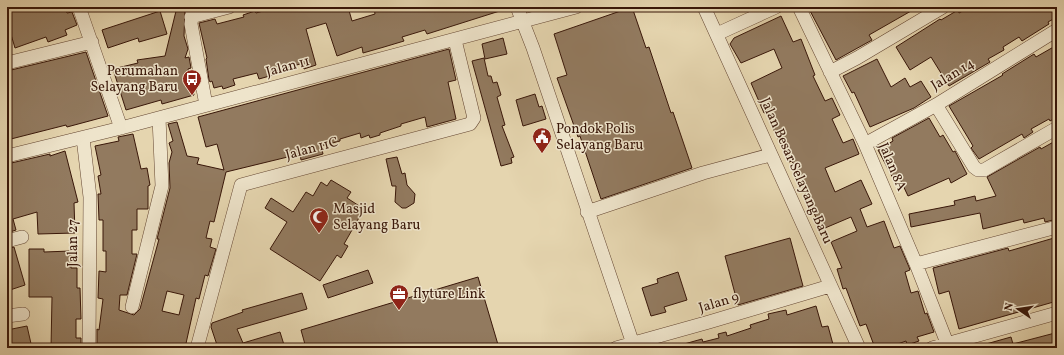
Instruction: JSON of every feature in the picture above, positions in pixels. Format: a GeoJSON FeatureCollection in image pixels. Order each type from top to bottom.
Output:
{"type":"FeatureCollection","features":[{"type":"Feature","properties":{"kind":"street"},"geometry":{"type":"LineString","coordinates":[[79,7],[121,128]]}},
{"type":"Feature","properties":{"kind":"street"},"geometry":{"type":"LineString","coordinates":[[206,105],[192,12],[229,7]]}},
{"type":"Feature","properties":{"kind":"street"},"geometry":{"type":"LineString","coordinates":[[517,7],[633,344]]}},
{"type":"Feature","properties":{"kind":"street","name":"Jalan 11"},"geometry":{"type":"LineString","coordinates":[[7,156],[83,138],[576,7]]}},
{"type":"Feature","properties":{"kind":"street","name":"Jalan Besar Selayang Baru"},"geometry":{"type":"LineString","coordinates":[[704,7],[859,348]]}},
{"type":"Feature","properties":{"kind":"street"},"geometry":{"type":"LineString","coordinates":[[716,34],[776,7]]}},
{"type":"Feature","properties":{"kind":"street","name":"Jalan 8A"},"geometry":{"type":"LineString","coordinates":[[799,7],[865,144],[916,264],[947,343]]}},
{"type":"Feature","properties":{"kind":"street"},"geometry":{"type":"LineString","coordinates":[[830,72],[857,58],[943,7]]}},
{"type":"Feature","properties":{"kind":"street","name":"Jalan 14"},"geometry":{"type":"LineString","coordinates":[[865,144],[936,105],[1057,30]]}},
{"type":"Feature","properties":{"kind":"street","name":"Jalan 11C"},"geometry":{"type":"LineString","coordinates":[[197,348],[241,185],[470,124],[474,118],[455,40]]}},
{"type":"Feature","properties":{"kind":"street"},"geometry":{"type":"LineString","coordinates":[[8,60],[92,42]]}},
{"type":"Feature","properties":{"kind":"street"},"geometry":{"type":"LineString","coordinates":[[936,105],[974,167],[978,170],[984,170],[1057,128]]}},
{"type":"Feature","properties":{"kind":"street"},"geometry":{"type":"LineString","coordinates":[[132,307],[162,186],[159,118]]}},
{"type":"Feature","properties":{"kind":"street","name":"Jalan 27"},"geometry":{"type":"LineString","coordinates":[[83,138],[90,197],[89,348]]}},
{"type":"Feature","properties":{"kind":"street"},"geometry":{"type":"LineString","coordinates":[[587,212],[703,173],[770,155]]}},
{"type":"Feature","properties":{"kind":"street"},"geometry":{"type":"LineString","coordinates":[[916,264],[1057,227]]}},
{"type":"Feature","properties":{"kind":"street"},"geometry":{"type":"LineString","coordinates":[[7,241],[22,237]]}},
{"type":"Feature","properties":{"kind":"street","name":"Jalan 9"},"geometry":{"type":"LineString","coordinates":[[616,348],[830,286]]}},
{"type":"Feature","properties":{"kind":"street"},"geometry":{"type":"LineString","coordinates":[[932,348],[1057,313]]}},
{"type":"Feature","properties":{"kind":"street"},"geometry":{"type":"LineString","coordinates":[[7,316],[23,314]]}},
{"type":"Feature","properties":{"kind":"building"},"geometry":{"type":"Polygon","coordinates":[[[7,7],[65,7],[67,13],[72,12],[77,25],[65,30],[67,35],[48,42],[46,37],[15,48],[7,21],[7,7]]]}},
{"type":"Feature","properties":{"kind":"building"},"geometry":{"type":"Polygon","coordinates":[[[177,7],[185,9],[184,36],[188,49],[185,58],[189,57],[191,68],[188,69],[194,95],[162,104],[161,100],[126,110],[113,69],[138,63],[137,60],[165,56],[177,7]]]}},
{"type":"Feature","properties":{"kind":"building"},"geometry":{"type":"Polygon","coordinates":[[[277,7],[348,7],[352,21],[375,14],[374,7],[506,7],[506,9],[427,34],[425,30],[402,37],[404,41],[363,53],[362,47],[337,56],[326,23],[306,29],[316,65],[304,69],[303,64],[300,64],[272,72],[273,75],[259,79],[257,73],[233,79],[235,85],[223,89],[222,86],[214,88],[212,81],[210,82],[209,80],[207,58],[199,23],[215,19],[217,24],[244,17],[243,15],[255,11],[256,13],[277,7]]]}},
{"type":"Feature","properties":{"kind":"building"},"geometry":{"type":"Polygon","coordinates":[[[632,7],[646,48],[649,47],[671,113],[673,112],[692,168],[601,199],[580,136],[578,137],[557,78],[567,75],[554,34],[632,7]]]}},
{"type":"Feature","properties":{"kind":"building"},"geometry":{"type":"Polygon","coordinates":[[[808,7],[918,7],[869,35],[872,40],[836,60],[808,7]]]}},
{"type":"Feature","properties":{"kind":"building"},"geometry":{"type":"Polygon","coordinates":[[[970,7],[1057,7],[1057,17],[1048,22],[1049,24],[1022,41],[1019,37],[1003,47],[1004,50],[988,59],[990,62],[949,86],[931,57],[910,70],[896,47],[940,19],[941,20],[958,10],[959,13],[970,7]]]}},
{"type":"Feature","properties":{"kind":"building"},"geometry":{"type":"Polygon","coordinates":[[[160,11],[167,34],[139,42],[138,38],[108,48],[102,30],[160,11]]]}},
{"type":"Feature","properties":{"kind":"building"},"geometry":{"type":"Polygon","coordinates":[[[781,16],[793,42],[801,39],[815,75],[813,76],[825,101],[832,98],[840,115],[832,119],[843,143],[853,139],[859,154],[825,168],[835,192],[861,180],[872,204],[860,209],[867,227],[884,221],[894,248],[900,246],[909,267],[910,270],[905,272],[911,293],[918,291],[925,314],[927,313],[934,332],[917,337],[919,341],[907,345],[906,341],[887,348],[875,348],[866,324],[860,326],[846,288],[843,289],[837,269],[842,268],[831,242],[857,231],[851,217],[825,228],[819,219],[817,220],[792,161],[789,162],[772,126],[777,124],[771,110],[764,113],[751,83],[782,68],[774,49],[741,63],[730,44],[734,38],[781,16]]]}},
{"type":"Feature","properties":{"kind":"building"},"geometry":{"type":"Polygon","coordinates":[[[503,38],[507,54],[485,59],[482,44],[503,38]]]}},
{"type":"Feature","properties":{"kind":"building"},"geometry":{"type":"Polygon","coordinates":[[[1057,45],[1057,117],[1050,121],[1049,119],[1031,129],[1033,132],[1024,138],[1022,134],[979,159],[971,148],[973,146],[949,106],[1003,75],[1002,74],[1034,54],[1036,57],[1057,45]]]}},
{"type":"Feature","properties":{"kind":"building"},"geometry":{"type":"Polygon","coordinates":[[[449,49],[456,80],[448,82],[456,119],[427,127],[425,117],[401,124],[401,126],[370,138],[369,135],[361,138],[360,133],[340,139],[340,141],[321,146],[323,154],[301,160],[300,154],[226,172],[214,222],[210,221],[206,238],[212,239],[210,247],[216,249],[208,276],[205,275],[199,299],[196,298],[185,348],[97,348],[97,329],[99,330],[103,299],[98,298],[99,271],[106,272],[106,251],[103,251],[103,220],[99,220],[98,194],[101,194],[98,176],[101,175],[95,146],[119,141],[118,137],[133,134],[141,169],[147,168],[150,185],[148,186],[148,209],[137,209],[137,230],[132,230],[132,254],[137,254],[127,295],[120,295],[119,310],[134,315],[140,309],[159,239],[157,239],[170,188],[169,163],[172,152],[169,143],[173,141],[168,124],[177,122],[187,156],[199,158],[197,164],[224,170],[217,144],[206,147],[198,117],[449,49]],[[167,291],[162,311],[179,315],[184,295],[167,291]]]}},
{"type":"Feature","properties":{"kind":"building"},"geometry":{"type":"Polygon","coordinates":[[[86,52],[108,116],[67,127],[66,125],[7,140],[7,71],[86,52]]]}},
{"type":"Feature","properties":{"kind":"building"},"geometry":{"type":"Polygon","coordinates":[[[484,58],[488,76],[491,76],[493,83],[497,82],[501,95],[497,97],[505,125],[502,126],[514,157],[511,158],[512,163],[501,166],[472,61],[484,58]]]}},
{"type":"Feature","properties":{"kind":"building"},"geometry":{"type":"Polygon","coordinates":[[[877,59],[891,87],[905,78],[910,87],[921,81],[931,97],[914,108],[870,127],[854,92],[852,93],[843,76],[877,59]]]}},
{"type":"Feature","properties":{"kind":"building"},"geometry":{"type":"Polygon","coordinates":[[[535,94],[539,107],[542,106],[546,119],[523,126],[516,100],[535,94]]]}},
{"type":"Feature","properties":{"kind":"building"},"geometry":{"type":"Polygon","coordinates":[[[929,118],[940,137],[943,135],[953,152],[955,151],[967,174],[951,183],[949,178],[908,196],[900,179],[895,182],[878,150],[893,141],[892,138],[929,118]]]}},
{"type":"Feature","properties":{"kind":"building"},"geometry":{"type":"Polygon","coordinates":[[[1057,140],[1057,176],[1053,179],[1057,196],[1057,219],[1045,222],[1044,218],[1024,223],[1023,219],[983,229],[980,213],[911,227],[909,214],[955,205],[954,201],[975,196],[976,201],[996,196],[987,177],[1040,147],[1041,149],[1057,140]]]}},
{"type":"Feature","properties":{"kind":"building"},"geometry":{"type":"Polygon","coordinates":[[[65,151],[78,202],[74,203],[75,233],[38,234],[37,212],[13,219],[16,230],[7,233],[7,201],[10,200],[7,190],[7,164],[50,154],[50,156],[65,151]]]}},
{"type":"Feature","properties":{"kind":"building"},"geometry":{"type":"Polygon","coordinates":[[[397,157],[402,174],[405,173],[407,185],[415,194],[414,203],[406,208],[402,208],[395,202],[396,186],[392,186],[386,159],[397,157]]]}},
{"type":"Feature","properties":{"kind":"building"},"geometry":{"type":"Polygon","coordinates":[[[331,180],[351,192],[347,198],[364,209],[344,244],[348,246],[341,258],[337,255],[320,281],[270,249],[287,222],[265,208],[271,198],[293,212],[306,192],[313,196],[321,182],[327,186],[331,180]]]}},
{"type":"Feature","properties":{"kind":"building"},"geometry":{"type":"Polygon","coordinates":[[[790,238],[803,286],[738,305],[725,256],[790,238]]]}},
{"type":"Feature","properties":{"kind":"building"},"geometry":{"type":"Polygon","coordinates":[[[1054,238],[1057,251],[1057,301],[959,329],[949,291],[939,294],[933,268],[1008,248],[1009,251],[1054,238]]]}},
{"type":"Feature","properties":{"kind":"building"},"geometry":{"type":"Polygon","coordinates":[[[14,247],[25,285],[7,291],[7,249],[14,247]]]}},
{"type":"Feature","properties":{"kind":"building"},"geometry":{"type":"Polygon","coordinates":[[[29,249],[44,249],[44,252],[71,251],[71,268],[77,268],[77,288],[80,288],[81,319],[76,319],[76,338],[81,338],[81,348],[51,348],[52,297],[29,297],[29,249]]]}},
{"type":"Feature","properties":{"kind":"building"},"geometry":{"type":"Polygon","coordinates":[[[368,270],[373,283],[328,298],[323,285],[368,270]]]}},
{"type":"Feature","properties":{"kind":"building"},"geometry":{"type":"Polygon","coordinates":[[[678,272],[687,300],[664,307],[666,312],[651,316],[642,288],[658,283],[657,279],[678,272]]]}},
{"type":"Feature","properties":{"kind":"building"},"geometry":{"type":"Polygon","coordinates":[[[478,277],[499,348],[306,348],[301,330],[478,277]]]}},
{"type":"Feature","properties":{"kind":"building"},"geometry":{"type":"Polygon","coordinates":[[[302,293],[307,309],[237,329],[243,343],[280,332],[285,348],[218,348],[211,327],[212,323],[243,312],[242,310],[302,293]]]}},
{"type":"Feature","properties":{"kind":"building"},"geometry":{"type":"Polygon","coordinates":[[[816,306],[822,327],[828,326],[834,348],[678,348],[677,346],[702,339],[703,342],[719,338],[718,334],[726,332],[727,336],[751,328],[750,325],[769,319],[768,314],[786,310],[787,315],[816,306]]]}},
{"type":"Feature","properties":{"kind":"building"},"geometry":{"type":"Polygon","coordinates":[[[27,326],[32,348],[7,348],[7,330],[27,326]]]}},
{"type":"Feature","properties":{"kind":"building"},"geometry":{"type":"Polygon","coordinates":[[[1055,333],[1057,348],[980,348],[979,346],[1011,337],[1013,344],[1055,333]]]}},
{"type":"Feature","properties":{"kind":"place","name":"Perumahan Selayang Baru"},"geometry":{"type":"Point","coordinates":[192,96]}},
{"type":"Feature","properties":{"kind":"place","name":"Pondok Polis Selayang Baru"},"geometry":{"type":"Point","coordinates":[542,154]}},
{"type":"Feature","properties":{"kind":"place","name":"Masjid Selayang Baru"},"geometry":{"type":"Point","coordinates":[319,234]}},
{"type":"Feature","properties":{"kind":"place","name":"flyture Link"},"geometry":{"type":"Point","coordinates":[399,311]}}]}
